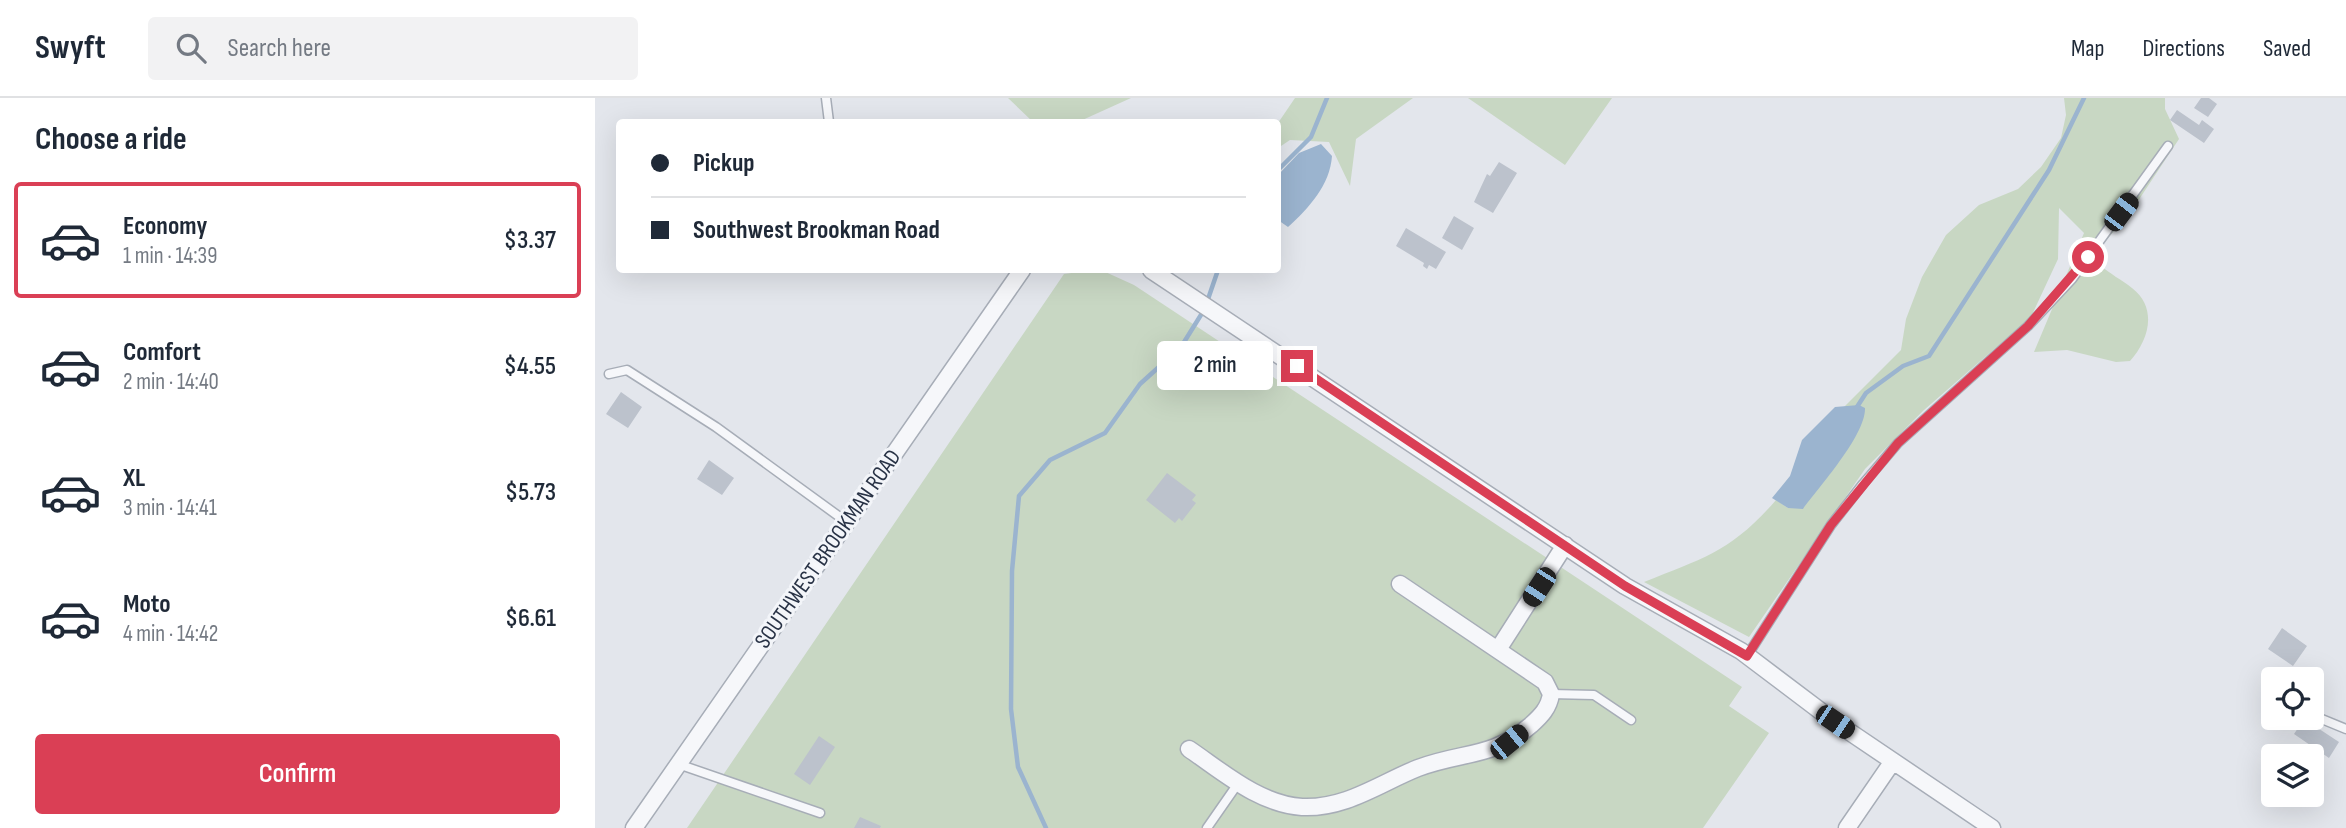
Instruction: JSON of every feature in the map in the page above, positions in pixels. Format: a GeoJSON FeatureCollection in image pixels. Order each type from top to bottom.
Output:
{"type":"FeatureCollection","features":[{"type":"Feature","properties":{"kind":"street","name":"SOUTHWEST BROOKMAN ROAD"},"geometry":{"type":"LineString","coordinates":[[633,828],[1020,273]]}},
{"type":"Feature","properties":{"kind":"street"},"geometry":{"type":"LineString","coordinates":[[1156,273],[1625,586],[1747,656],[1802,698],[1992,828]]}},
{"type":"Feature","properties":{"kind":"street"},"geometry":{"type":"LineString","coordinates":[[1499,648],[1565,545]]}},
{"type":"Feature","properties":{"kind":"street"},"geometry":{"type":"LineString","coordinates":[[1189,749],[1239,782],[1276,801],[1300,807],[1347,801],[1432,763],[1472,756],[1509,742],[1541,716],[1551,694],[1545,682],[1499,648],[1400,584]]}},
{"type":"Feature","properties":{"kind":"street"},"geometry":{"type":"LineString","coordinates":[[1847,828],[1893,761]]}},
{"type":"Feature","properties":{"kind":"lane"},"geometry":{"type":"LineString","coordinates":[[826,98],[829,119]]}},
{"type":"Feature","properties":{"kind":"lane"},"geometry":{"type":"LineString","coordinates":[[1747,656],[1831,525],[1863,484],[1898,443],[2028,326],[2072,279],[2168,146]]}},
{"type":"Feature","properties":{"kind":"lane"},"geometry":{"type":"LineString","coordinates":[[609,374],[627,370],[716,428],[848,523]]}},
{"type":"Feature","properties":{"kind":"lane"},"geometry":{"type":"LineString","coordinates":[[1551,694],[1594,695],[1631,720]]}},
{"type":"Feature","properties":{"kind":"lane"},"geometry":{"type":"LineString","coordinates":[[2324,720],[2346,729]]}},
{"type":"Feature","properties":{"kind":"lane"},"geometry":{"type":"LineString","coordinates":[[678,764],[820,813]]}},
{"type":"Feature","properties":{"kind":"lane"},"geometry":{"type":"LineString","coordinates":[[1207,828],[1239,782]]}},
{"type":"Feature","properties":{"kind":"green space"},"geometry":{"type":"Polygon","coordinates":[[[1008,98],[1131,98],[1085,119],[1030,119],[1008,98]]]}},
{"type":"Feature","properties":{"kind":"green space"},"geometry":{"type":"Polygon","coordinates":[[[1295,98],[1413,98],[1356,139],[1350,186],[1329,142],[1290,140],[1281,146],[1281,119],[1295,98]]]}},
{"type":"Feature","properties":{"kind":"green space"},"geometry":{"type":"Polygon","coordinates":[[[1468,98],[1612,98],[1565,165],[1468,98]]]}},
{"type":"Feature","properties":{"kind":"green space"},"geometry":{"type":"Polygon","coordinates":[[[2064,98],[2165,98],[2165,109],[2179,139],[2136,204],[2101,247],[2100,265],[2132,288],[2145,305],[2148,324],[2137,353],[2130,361],[2116,362],[2067,350],[2034,352],[2084,233],[2059,208],[2058,259],[2031,317],[1924,410],[1865,469],[1749,637],[1644,582],[1701,559],[1731,542],[1776,500],[1788,508],[1838,413],[1901,350],[1906,319],[1922,277],[1946,235],[1979,205],[2018,189],[2041,167],[2061,138],[2066,115],[2064,98]]]}},
{"type":"Feature","properties":{"kind":"green space"},"geometry":{"type":"Polygon","coordinates":[[[1108,273],[1134,285],[1742,687],[1729,706],[1769,733],[1703,828],[687,828],[1064,274],[1108,273]]]}},
{"type":"Feature","properties":{"kind":"water"},"geometry":{"type":"Polygon","coordinates":[[[1321,144],[1332,156],[1323,186],[1311,204],[1288,227],[1281,222],[1281,172],[1299,153],[1321,144]]]}},
{"type":"Feature","properties":{"kind":"water"},"geometry":{"type":"Polygon","coordinates":[[[1859,405],[1865,408],[1858,432],[1803,509],[1788,508],[1772,498],[1790,476],[1802,440],[1835,407],[1859,405]]]}},
{"type":"Feature","properties":{"kind":"building"},"geometry":{"type":"Polygon","coordinates":[[[2201,98],[2209,98],[2217,104],[2208,117],[2194,108],[2201,98]]]}},
{"type":"Feature","properties":{"kind":"building"},"geometry":{"type":"Polygon","coordinates":[[[2177,110],[2199,125],[2202,120],[2214,129],[2204,143],[2170,120],[2177,110]]]}},
{"type":"Feature","properties":{"kind":"building"},"geometry":{"type":"Polygon","coordinates":[[[1499,162],[1517,173],[1493,213],[1474,202],[1487,174],[1490,176],[1499,162]]]}},
{"type":"Feature","properties":{"kind":"building"},"geometry":{"type":"Polygon","coordinates":[[[1454,216],[1474,228],[1462,250],[1442,238],[1454,216]]]}},
{"type":"Feature","properties":{"kind":"building"},"geometry":{"type":"Polygon","coordinates":[[[1406,228],[1446,252],[1436,269],[1429,265],[1427,269],[1423,266],[1424,263],[1396,246],[1406,228]]]}},
{"type":"Feature","properties":{"kind":"building"},"geometry":{"type":"Polygon","coordinates":[[[621,392],[642,407],[628,428],[606,414],[621,392]]]}},
{"type":"Feature","properties":{"kind":"building"},"geometry":{"type":"Polygon","coordinates":[[[709,460],[734,478],[722,495],[697,479],[709,460]]]}},
{"type":"Feature","properties":{"kind":"building"},"geometry":{"type":"Polygon","coordinates":[[[1167,473],[1196,495],[1192,500],[1196,503],[1182,521],[1179,518],[1175,523],[1146,500],[1167,473]]]}},
{"type":"Feature","properties":{"kind":"building"},"geometry":{"type":"Polygon","coordinates":[[[2282,628],[2307,646],[2293,666],[2268,649],[2282,628]]]}},
{"type":"Feature","properties":{"kind":"building"},"geometry":{"type":"Polygon","coordinates":[[[2297,730],[2321,730],[2339,742],[2329,758],[2324,755],[2324,744],[2309,744],[2294,734],[2297,730]]]}},
{"type":"Feature","properties":{"kind":"building"},"geometry":{"type":"Polygon","coordinates":[[[819,736],[835,747],[810,785],[794,774],[819,736]]]}},
{"type":"Feature","properties":{"kind":"building"},"geometry":{"type":"Polygon","coordinates":[[[860,817],[881,826],[854,828],[860,817]]]}},
{"type":"Feature","properties":{"kind":"waterway"},"geometry":{"type":"LineString","coordinates":[[1281,167],[1311,137],[1327,98]]}},
{"type":"Feature","properties":{"kind":"waterway"},"geometry":{"type":"LineString","coordinates":[[1855,410],[1866,393],[1903,366],[1929,356],[2049,170],[2084,98]]}},
{"type":"Feature","properties":{"kind":"waterway"},"geometry":{"type":"LineString","coordinates":[[1207,302],[1217,273]]}},
{"type":"Feature","properties":{"kind":"waterway"},"geometry":{"type":"LineString","coordinates":[[1046,828],[1018,767],[1011,709],[1012,571],[1019,496],[1050,460],[1105,433],[1140,384],[1181,347],[1204,310]]}},
{"type":"Feature","properties":{"kind":"route"},"geometry":{"type":"LineString","coordinates":[[1297,366],[1625,586],[1723,639],[1747,656],[1831,525],[1898,443],[2028,326],[2072,279],[2088,257]]}}]}
